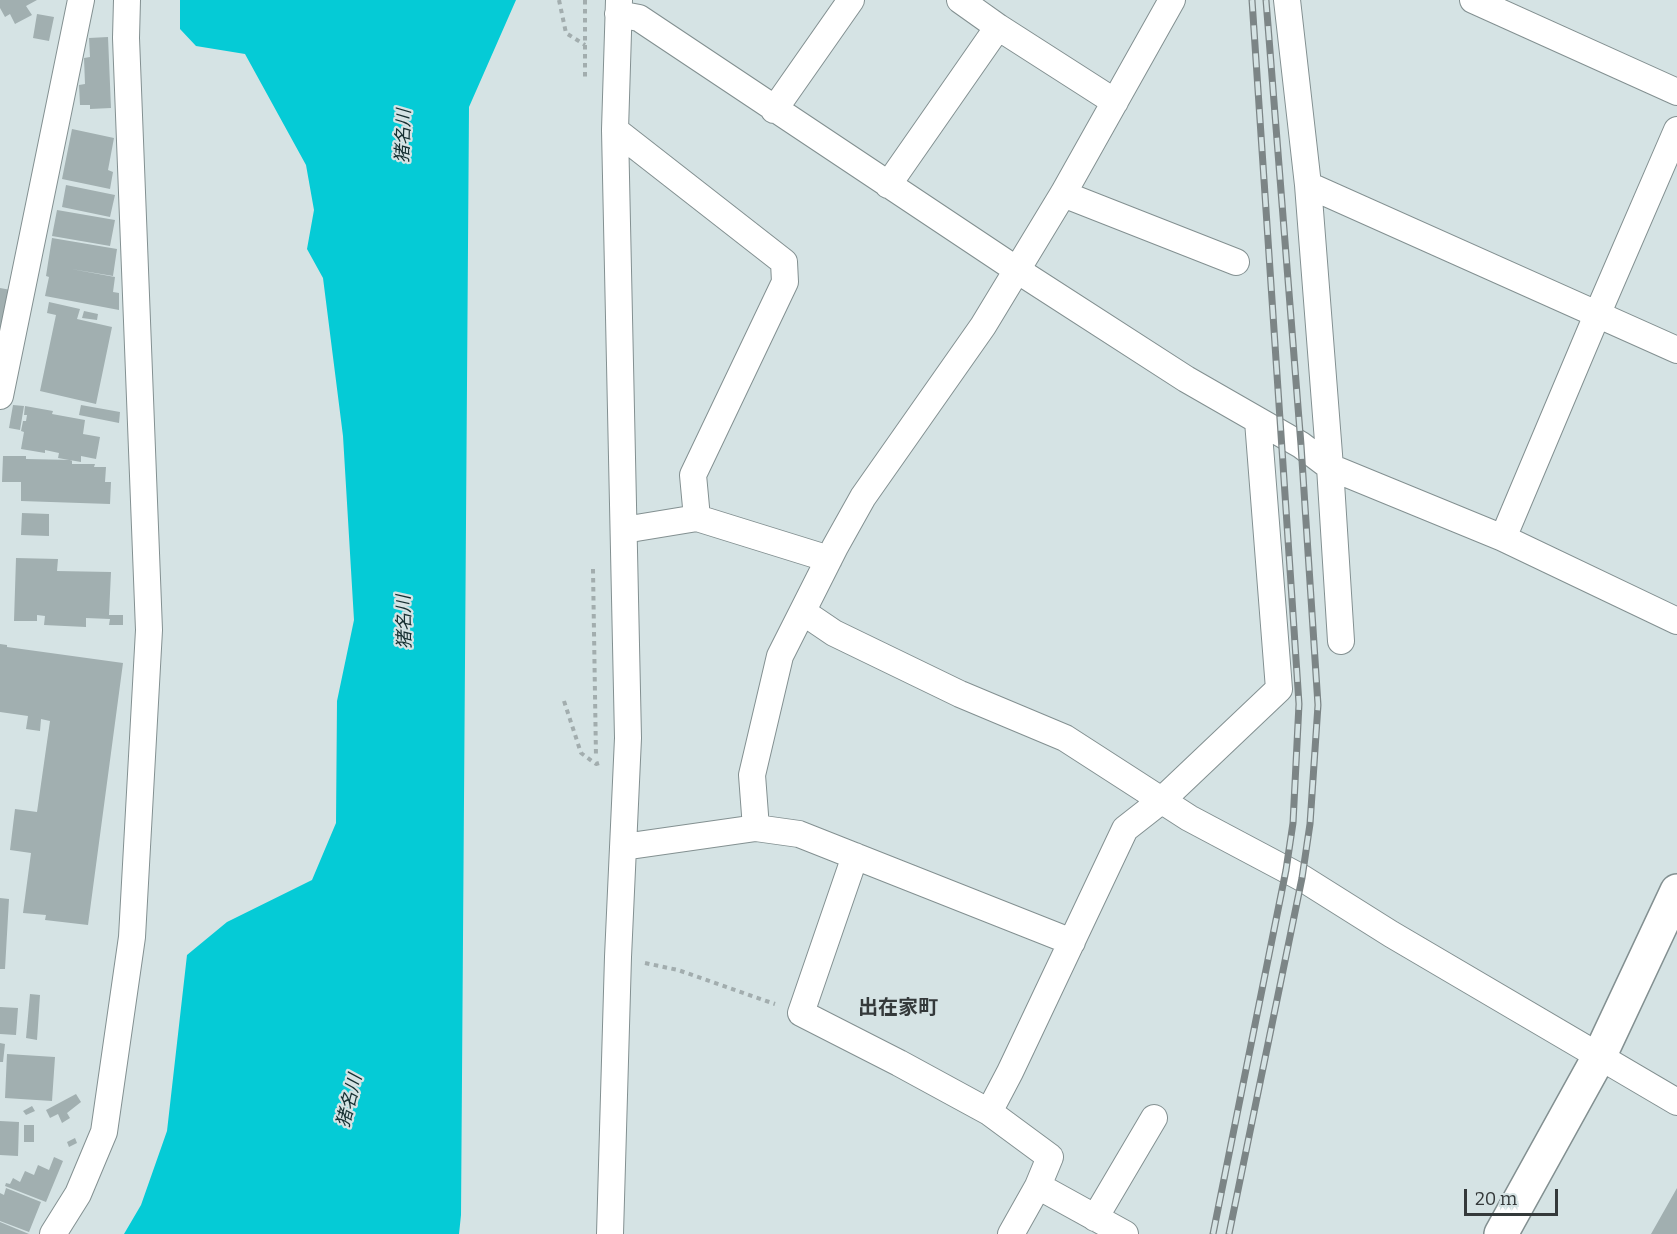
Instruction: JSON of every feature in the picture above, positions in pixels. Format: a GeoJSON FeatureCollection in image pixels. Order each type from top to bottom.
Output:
{"type":"FeatureCollection","features":[{"type":"Feature","properties":{"kind":"street"},"geometry":{"type":"LineString","coordinates":[[0,396],[81,0]]}},
{"type":"Feature","properties":{"kind":"street"},"geometry":{"type":"LineString","coordinates":[[53,1234],[78,1194],[104,1132],[132,937],[149,630],[126,38],[127,0]]}},
{"type":"Feature","properties":{"kind":"street"},"geometry":{"type":"LineString","coordinates":[[774,110],[851,0]]}},
{"type":"Feature","properties":{"kind":"street"},"geometry":{"type":"LineString","coordinates":[[960,0],[1114,102]]}},
{"type":"Feature","properties":{"kind":"street"},"geometry":{"type":"LineString","coordinates":[[1287,0],[1308,185],[1341,641]]}},
{"type":"Feature","properties":{"kind":"street"},"geometry":{"type":"LineString","coordinates":[[1473,0],[1677,92]]}},
{"type":"Feature","properties":{"kind":"street"},"geometry":{"type":"LineString","coordinates":[[756,828],[752,775],[780,657],[863,497],[983,326],[1063,194],[1167,2]]}},
{"type":"Feature","properties":{"kind":"street"},"geometry":{"type":"LineString","coordinates":[[610,1234],[618,957],[628,738],[615,130],[618,7],[639,18],[774,110],[1186,380],[1301,445],[1330,467],[1503,538],[1677,621]]}},
{"type":"Feature","properties":{"kind":"street"},"geometry":{"type":"LineString","coordinates":[[888,185],[998,27]]}},
{"type":"Feature","properties":{"kind":"street"},"geometry":{"type":"LineString","coordinates":[[615,130],[784,262],[785,282],[693,475],[697,518]]}},
{"type":"Feature","properties":{"kind":"street"},"geometry":{"type":"LineString","coordinates":[[1503,538],[1677,130]]}},
{"type":"Feature","properties":{"kind":"street"},"geometry":{"type":"LineString","coordinates":[[1308,185],[1677,350]]}},
{"type":"Feature","properties":{"kind":"street"},"geometry":{"type":"LineString","coordinates":[[1063,194],[1236,262]]}},
{"type":"Feature","properties":{"kind":"street"},"geometry":{"type":"LineString","coordinates":[[989,1112],[1125,829],[1162,800],[1279,689],[1257,421]]}},
{"type":"Feature","properties":{"kind":"street"},"geometry":{"type":"LineString","coordinates":[[624,530],[697,518],[829,559]]}},
{"type":"Feature","properties":{"kind":"street"},"geometry":{"type":"LineString","coordinates":[[803,612],[834,633],[960,694],[1065,738],[1189,818],[1302,878],[1391,934],[1677,1101]]}},
{"type":"Feature","properties":{"kind":"street"},"geometry":{"type":"LineString","coordinates":[[623,847],[756,828],[799,834],[1072,942]]}},
{"type":"Feature","properties":{"kind":"street"},"geometry":{"type":"LineString","coordinates":[[855,856],[801,1013],[989,1112],[1050,1157],[1038,1186],[1011,1234]]}},
{"type":"Feature","properties":{"kind":"street"},"geometry":{"type":"LineString","coordinates":[[1501,1234],[1600,1055],[1677,891]]}},
{"type":"Feature","properties":{"kind":"street"},"geometry":{"type":"LineString","coordinates":[[1095,1218],[1154,1118]]}},
{"type":"Feature","properties":{"kind":"street"},"geometry":{"type":"LineString","coordinates":[[1038,1186],[1125,1234]]}},
{"type":"Feature","properties":{"kind":"path"},"geometry":{"type":"LineString","coordinates":[[559,0],[566,33],[585,45]]}},
{"type":"Feature","properties":{"kind":"path"},"geometry":{"type":"LineString","coordinates":[[585,0],[585,81]]}},
{"type":"Feature","properties":{"kind":"path"},"geometry":{"type":"LineString","coordinates":[[592,560],[595,776]]}},
{"type":"Feature","properties":{"kind":"path"},"geometry":{"type":"LineString","coordinates":[[564,701],[581,753],[596,764]]}},
{"type":"Feature","properties":{"kind":"path"},"geometry":{"type":"LineString","coordinates":[[618,957],[678,970],[801,1013]]}},
{"type":"Feature","properties":{"kind":"water","name":"猪名川"},"geometry":{"type":"Polygon","coordinates":[[[180,0],[516,0],[469,107],[461,1215],[459,1234],[124,1234],[141,1205],[167,1131],[187,955],[227,922],[312,880],[336,823],[337,701],[354,620],[343,436],[323,278],[307,249],[314,210],[306,165],[245,54],[196,46],[180,29],[180,0]]]}},
{"type":"Feature","properties":{"kind":"building"},"geometry":{"type":"Polygon","coordinates":[[[0,0],[37,0],[26,6],[32,15],[15,24],[10,14],[5,17],[0,8],[0,0]]]}},
{"type":"Feature","properties":{"kind":"building"},"geometry":{"type":"Polygon","coordinates":[[[37,14],[54,17],[49,41],[33,38],[37,14]]]}},
{"type":"Feature","properties":{"kind":"building"},"geometry":{"type":"Polygon","coordinates":[[[108,37],[111,108],[90,109],[90,105],[80,105],[79,85],[85,84],[84,58],[90,57],[89,38],[108,37]]]}},
{"type":"Feature","properties":{"kind":"building"},"geometry":{"type":"Polygon","coordinates":[[[72,129],[114,138],[108,170],[113,172],[110,189],[62,179],[72,129]]]}},
{"type":"Feature","properties":{"kind":"building"},"geometry":{"type":"Polygon","coordinates":[[[66,185],[115,195],[110,217],[62,207],[66,185]]]}},
{"type":"Feature","properties":{"kind":"building"},"geometry":{"type":"Polygon","coordinates":[[[57,210],[115,220],[110,246],[52,236],[57,210]]]}},
{"type":"Feature","properties":{"kind":"building"},"geometry":{"type":"Polygon","coordinates":[[[52,238],[117,249],[113,276],[71,269],[115,277],[113,292],[119,293],[119,310],[45,296],[52,238]]]}},
{"type":"Feature","properties":{"kind":"building"},"geometry":{"type":"Polygon","coordinates":[[[0,288],[11,290],[0,336],[0,288]]]}},
{"type":"Feature","properties":{"kind":"building"},"geometry":{"type":"Polygon","coordinates":[[[49,302],[80,309],[77,319],[112,327],[96,404],[40,391],[56,315],[47,313],[49,302]]]}},
{"type":"Feature","properties":{"kind":"building"},"geometry":{"type":"Polygon","coordinates":[[[84,311],[98,314],[97,320],[82,318],[84,311]]]}},
{"type":"Feature","properties":{"kind":"building"},"geometry":{"type":"Polygon","coordinates":[[[13,405],[24,406],[20,430],[9,428],[13,405]]]}},
{"type":"Feature","properties":{"kind":"building"},"geometry":{"type":"Polygon","coordinates":[[[81,405],[120,412],[119,423],[79,415],[81,405]]]}},
{"type":"Feature","properties":{"kind":"building"},"geometry":{"type":"Polygon","coordinates":[[[25,406],[85,420],[83,434],[100,437],[96,459],[81,456],[81,462],[58,458],[59,453],[21,449],[24,432],[21,431],[27,415],[24,415],[25,406]]]}},
{"type":"Feature","properties":{"kind":"building"},"geometry":{"type":"Polygon","coordinates":[[[3,456],[72,460],[72,464],[95,464],[94,467],[106,467],[105,482],[111,482],[110,504],[21,501],[21,482],[2,482],[3,456]]]}},
{"type":"Feature","properties":{"kind":"building"},"geometry":{"type":"Polygon","coordinates":[[[22,513],[49,514],[49,536],[21,535],[22,513]]]}},
{"type":"Feature","properties":{"kind":"building"},"geometry":{"type":"Polygon","coordinates":[[[16,558],[58,559],[57,571],[111,572],[109,615],[123,615],[123,625],[109,625],[110,619],[86,618],[86,627],[44,625],[45,616],[37,615],[37,621],[14,621],[16,558]]]}},
{"type":"Feature","properties":{"kind":"building"},"geometry":{"type":"Polygon","coordinates":[[[0,644],[7,645],[7,647],[123,663],[88,925],[45,920],[46,915],[23,913],[31,853],[10,850],[15,809],[37,812],[50,721],[41,719],[40,731],[26,729],[28,716],[0,712],[0,644]]]}},
{"type":"Feature","properties":{"kind":"building"},"geometry":{"type":"Polygon","coordinates":[[[0,898],[9,899],[5,969],[0,969],[0,898]]]}},
{"type":"Feature","properties":{"kind":"building"},"geometry":{"type":"Polygon","coordinates":[[[30,994],[40,995],[37,1040],[26,1038],[30,994]]]}},
{"type":"Feature","properties":{"kind":"building"},"geometry":{"type":"Polygon","coordinates":[[[0,1007],[18,1008],[16,1035],[0,1034],[0,1007]]]}},
{"type":"Feature","properties":{"kind":"building"},"geometry":{"type":"Polygon","coordinates":[[[0,1043],[5,1044],[3,1062],[0,1062],[0,1043]]]}},
{"type":"Feature","properties":{"kind":"building"},"geometry":{"type":"Polygon","coordinates":[[[7,1054],[55,1057],[52,1101],[5,1098],[7,1054]]]}},
{"type":"Feature","properties":{"kind":"building"},"geometry":{"type":"Polygon","coordinates":[[[76,1094],[81,1102],[67,1113],[70,1118],[62,1123],[58,1114],[50,1118],[46,1110],[76,1094]]]}},
{"type":"Feature","properties":{"kind":"building"},"geometry":{"type":"Polygon","coordinates":[[[32,1106],[35,1111],[26,1115],[23,1111],[32,1106]]]}},
{"type":"Feature","properties":{"kind":"building"},"geometry":{"type":"Polygon","coordinates":[[[0,1121],[19,1122],[18,1156],[0,1155],[0,1121]]]}},
{"type":"Feature","properties":{"kind":"building"},"geometry":{"type":"Polygon","coordinates":[[[24,1125],[34,1125],[34,1142],[24,1142],[24,1125]]]}},
{"type":"Feature","properties":{"kind":"building"},"geometry":{"type":"Polygon","coordinates":[[[75,1138],[77,1143],[69,1147],[67,1142],[75,1138]]]}},
{"type":"Feature","properties":{"kind":"building"},"geometry":{"type":"Polygon","coordinates":[[[54,1157],[63,1161],[46,1202],[5,1186],[6,1183],[10,1184],[13,1178],[20,1182],[25,1171],[34,1175],[38,1165],[49,1170],[54,1157]]]}},
{"type":"Feature","properties":{"kind":"building"},"geometry":{"type":"Polygon","coordinates":[[[6,1188],[41,1202],[29,1232],[0,1221],[0,1193],[4,1195],[6,1188]]]}},
{"type":"Feature","properties":{"kind":"building"},"geometry":{"type":"Polygon","coordinates":[[[1677,1188],[1677,1234],[1651,1234],[1677,1188]]]}},
{"type":"Feature","properties":{"kind":"building"},"geometry":{"type":"Polygon","coordinates":[[[0,1222],[29,1234],[0,1234],[0,1222]]]}},
{"type":"Feature","properties":{"kind":"railway"},"geometry":{"type":"LineString","coordinates":[[1213,1234],[1286,870],[1293,823],[1299,704],[1252,0]]}},
{"type":"Feature","properties":{"kind":"railway"},"geometry":{"type":"LineString","coordinates":[[1229,1234],[1302,878],[1310,824],[1318,705],[1301,445],[1266,0]]}},
{"type":"Feature","properties":{"kind":"district","name":"出在家町"},"geometry":{"type":"Point","coordinates":[898,1008]}}]}
